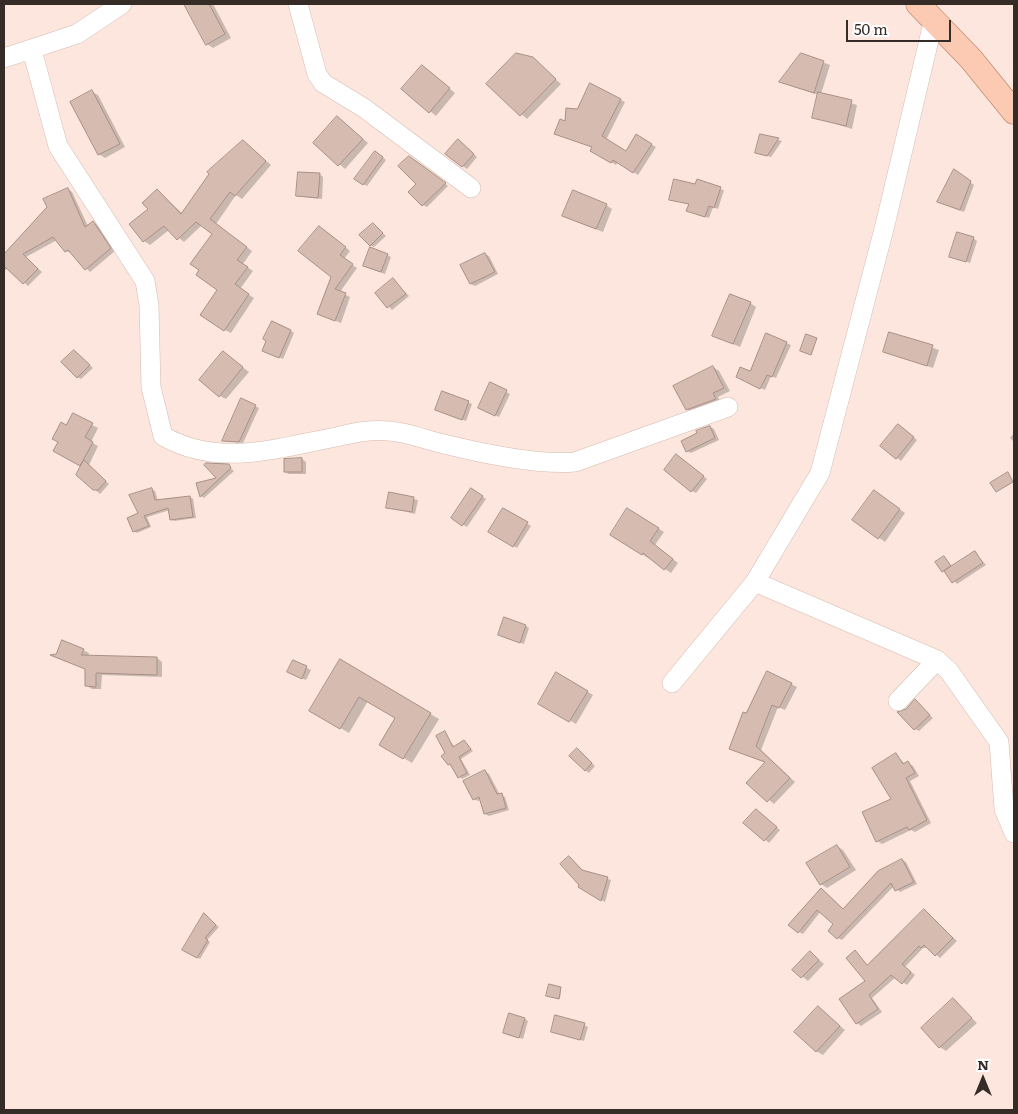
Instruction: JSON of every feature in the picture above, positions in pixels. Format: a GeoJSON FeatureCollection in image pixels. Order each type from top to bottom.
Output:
{"type":"FeatureCollection","features":[{"type":"Feature","properties":{"kind":"main road"},"geometry":{"type":"LineString","coordinates":[[926,11],[1014,112]]}},
{"type":"Feature","properties":{"kind":"street"},"geometry":{"type":"LineString","coordinates":[[4,58],[77,34],[122,4]]}},
{"type":"Feature","properties":{"kind":"street"},"geometry":{"type":"LineString","coordinates":[[298,4],[318,74],[323,83],[364,108],[471,188]]}},
{"type":"Feature","properties":{"kind":"street"},"geometry":{"type":"LineString","coordinates":[[672,683],[755,582],[820,473],[885,225],[926,11]]}},
{"type":"Feature","properties":{"kind":"street"},"geometry":{"type":"LineString","coordinates":[[32,50],[58,146],[145,281],[148,305],[151,387],[163,436],[181,446],[198,451],[240,455],[366,431],[390,431],[450,446],[561,463],[575,462],[728,407]]}},
{"type":"Feature","properties":{"kind":"street"},"geometry":{"type":"LineString","coordinates":[[755,582],[937,660],[950,671],[1007,737],[1004,809],[1014,833]]}},
{"type":"Feature","properties":{"kind":"street"},"geometry":{"type":"LineString","coordinates":[[898,701],[937,660]]}},
{"type":"Feature","properties":{"kind":"building"},"geometry":{"type":"Polygon","coordinates":[[[184,4],[209,4],[225,34],[206,45],[184,4]]]}},
{"type":"Feature","properties":{"kind":"building"},"geometry":{"type":"Polygon","coordinates":[[[516,53],[533,57],[556,79],[520,116],[486,84],[516,53]]]}},
{"type":"Feature","properties":{"kind":"building"},"geometry":{"type":"Polygon","coordinates":[[[801,53],[824,61],[814,93],[779,82],[801,53]]]}},
{"type":"Feature","properties":{"kind":"building"},"geometry":{"type":"Polygon","coordinates":[[[422,65],[450,88],[429,113],[401,89],[422,65]]]}},
{"type":"Feature","properties":{"kind":"building"},"geometry":{"type":"Polygon","coordinates":[[[590,83],[621,99],[602,136],[626,151],[636,134],[652,144],[633,173],[613,160],[611,163],[590,151],[592,147],[554,134],[560,119],[565,121],[566,108],[577,109],[590,83]]]}},
{"type":"Feature","properties":{"kind":"building"},"geometry":{"type":"Polygon","coordinates":[[[92,90],[120,144],[98,155],[70,102],[92,90]]]}},
{"type":"Feature","properties":{"kind":"building"},"geometry":{"type":"Polygon","coordinates":[[[818,92],[852,100],[846,126],[812,118],[818,92]]]}},
{"type":"Feature","properties":{"kind":"building"},"geometry":{"type":"Polygon","coordinates":[[[337,116],[363,139],[338,166],[313,143],[337,116]]]}},
{"type":"Feature","properties":{"kind":"building"},"geometry":{"type":"Polygon","coordinates":[[[760,134],[779,138],[767,156],[755,153],[760,134]]]}},
{"type":"Feature","properties":{"kind":"building"},"geometry":{"type":"Polygon","coordinates":[[[458,139],[474,154],[462,167],[445,154],[458,139]]]}},
{"type":"Feature","properties":{"kind":"building"},"geometry":{"type":"Polygon","coordinates":[[[243,140],[266,161],[235,196],[230,192],[210,219],[247,247],[237,260],[248,267],[235,284],[249,294],[224,331],[200,315],[217,290],[196,275],[199,270],[190,264],[212,234],[196,222],[177,240],[164,226],[143,242],[129,224],[148,209],[142,203],[157,189],[181,214],[209,174],[207,172],[243,140]]]}},
{"type":"Feature","properties":{"kind":"building"},"geometry":{"type":"Polygon","coordinates":[[[375,151],[383,157],[363,185],[354,179],[375,151]]]}},
{"type":"Feature","properties":{"kind":"building"},"geometry":{"type":"Polygon","coordinates":[[[409,156],[446,183],[422,206],[408,192],[416,184],[398,166],[409,156]]]}},
{"type":"Feature","properties":{"kind":"building"},"geometry":{"type":"Polygon","coordinates":[[[954,169],[971,181],[960,210],[937,202],[954,169]]]}},
{"type":"Feature","properties":{"kind":"building"},"geometry":{"type":"Polygon","coordinates":[[[298,172],[320,173],[318,198],[296,196],[298,172]]]}},
{"type":"Feature","properties":{"kind":"building"},"geometry":{"type":"Polygon","coordinates":[[[674,179],[695,184],[697,179],[721,187],[714,208],[709,206],[705,217],[686,211],[689,204],[669,200],[674,179]]]}},
{"type":"Feature","properties":{"kind":"building"},"geometry":{"type":"Polygon","coordinates":[[[68,188],[85,227],[93,221],[111,248],[85,270],[68,250],[65,252],[53,237],[23,254],[38,269],[23,284],[4,266],[4,254],[47,207],[43,199],[68,188]]]}},
{"type":"Feature","properties":{"kind":"building"},"geometry":{"type":"Polygon","coordinates":[[[573,190],[607,204],[596,229],[562,216],[573,190]]]}},
{"type":"Feature","properties":{"kind":"building"},"geometry":{"type":"Polygon","coordinates":[[[373,223],[383,233],[370,246],[359,235],[373,223]]]}},
{"type":"Feature","properties":{"kind":"building"},"geometry":{"type":"Polygon","coordinates":[[[319,226],[346,247],[340,255],[353,264],[335,289],[346,293],[335,321],[317,314],[331,277],[298,251],[319,226]]]}},
{"type":"Feature","properties":{"kind":"building"},"geometry":{"type":"Polygon","coordinates":[[[957,232],[974,237],[966,262],[949,257],[957,232]]]}},
{"type":"Feature","properties":{"kind":"building"},"geometry":{"type":"Polygon","coordinates":[[[370,247],[388,254],[381,272],[363,266],[370,247]]]}},
{"type":"Feature","properties":{"kind":"building"},"geometry":{"type":"Polygon","coordinates":[[[485,253],[495,272],[470,284],[460,265],[485,253]]]}},
{"type":"Feature","properties":{"kind":"building"},"geometry":{"type":"Polygon","coordinates":[[[393,278],[406,294],[387,308],[375,293],[393,278]]]}},
{"type":"Feature","properties":{"kind":"building"},"geometry":{"type":"Polygon","coordinates":[[[730,294],[751,302],[733,344],[712,336],[730,294]]]}},
{"type":"Feature","properties":{"kind":"building"},"geometry":{"type":"Polygon","coordinates":[[[272,321],[291,330],[279,358],[262,351],[266,341],[263,339],[272,321]]]}},
{"type":"Feature","properties":{"kind":"building"},"geometry":{"type":"Polygon","coordinates":[[[889,332],[933,345],[927,366],[883,352],[889,332]]]}},
{"type":"Feature","properties":{"kind":"building"},"geometry":{"type":"Polygon","coordinates":[[[766,333],[787,342],[772,377],[767,375],[760,389],[736,377],[740,367],[750,371],[766,333]]]}},
{"type":"Feature","properties":{"kind":"building"},"geometry":{"type":"Polygon","coordinates":[[[806,334],[817,338],[811,355],[800,351],[806,334]]]}},
{"type":"Feature","properties":{"kind":"building"},"geometry":{"type":"Polygon","coordinates":[[[74,350],[90,365],[77,378],[61,362],[74,350]]]}},
{"type":"Feature","properties":{"kind":"building"},"geometry":{"type":"Polygon","coordinates":[[[223,351],[243,367],[219,397],[199,380],[223,351]]]}},
{"type":"Feature","properties":{"kind":"building"},"geometry":{"type":"Polygon","coordinates":[[[713,366],[724,388],[713,393],[716,399],[686,410],[673,386],[713,366]]]}},
{"type":"Feature","properties":{"kind":"building"},"geometry":{"type":"Polygon","coordinates":[[[490,382],[507,390],[495,416],[478,408],[490,382]]]}},
{"type":"Feature","properties":{"kind":"building"},"geometry":{"type":"Polygon","coordinates":[[[442,391],[469,401],[462,420],[435,410],[442,391]]]}},
{"type":"Feature","properties":{"kind":"building"},"geometry":{"type":"Polygon","coordinates":[[[241,398],[256,405],[239,442],[222,441],[241,398]]]}},
{"type":"Feature","properties":{"kind":"building"},"geometry":{"type":"Polygon","coordinates":[[[73,413],[93,423],[85,437],[93,442],[80,466],[53,451],[58,442],[52,439],[61,422],[66,425],[73,413]]]}},
{"type":"Feature","properties":{"kind":"building"},"geometry":{"type":"Polygon","coordinates":[[[898,424],[914,437],[896,459],[880,446],[898,424]]]}},
{"type":"Feature","properties":{"kind":"building"},"geometry":{"type":"Polygon","coordinates":[[[710,426],[715,438],[686,452],[681,441],[697,433],[696,431],[710,426]]]}},
{"type":"Feature","properties":{"kind":"building"},"geometry":{"type":"Polygon","coordinates":[[[676,454],[704,476],[691,492],[664,470],[676,454]]]}},
{"type":"Feature","properties":{"kind":"building"},"geometry":{"type":"Polygon","coordinates":[[[302,458],[302,472],[284,472],[284,459],[302,458]]]}},
{"type":"Feature","properties":{"kind":"building"},"geometry":{"type":"Polygon","coordinates":[[[84,460],[106,481],[98,490],[93,490],[76,475],[84,460]]]}},
{"type":"Feature","properties":{"kind":"building"},"geometry":{"type":"Polygon","coordinates":[[[206,463],[229,464],[231,468],[200,497],[196,483],[216,478],[204,465],[206,463]]]}},
{"type":"Feature","properties":{"kind":"building"},"geometry":{"type":"Polygon","coordinates":[[[1008,472],[1013,482],[996,492],[990,483],[1008,472]]]}},
{"type":"Feature","properties":{"kind":"building"},"geometry":{"type":"Polygon","coordinates":[[[152,488],[155,500],[190,496],[193,517],[170,520],[168,508],[144,516],[149,526],[133,532],[127,518],[138,513],[129,495],[152,488]]]}},
{"type":"Feature","properties":{"kind":"building"},"geometry":{"type":"Polygon","coordinates":[[[471,488],[483,496],[462,526],[451,518],[471,488]]]}},
{"type":"Feature","properties":{"kind":"building"},"geometry":{"type":"Polygon","coordinates":[[[874,490],[900,509],[878,539],[852,520],[874,490]]]}},
{"type":"Feature","properties":{"kind":"building"},"geometry":{"type":"Polygon","coordinates":[[[389,492],[414,497],[412,512],[386,508],[389,492]]]}},
{"type":"Feature","properties":{"kind":"building"},"geometry":{"type":"Polygon","coordinates":[[[503,508],[528,522],[513,547],[488,532],[503,508]]]}},
{"type":"Feature","properties":{"kind":"building"},"geometry":{"type":"Polygon","coordinates":[[[627,508],[659,528],[650,541],[673,559],[664,570],[643,553],[642,555],[610,535],[627,508]]]}},
{"type":"Feature","properties":{"kind":"building"},"geometry":{"type":"Polygon","coordinates":[[[975,551],[983,563],[952,583],[944,571],[975,551]]]}},
{"type":"Feature","properties":{"kind":"building"},"geometry":{"type":"Polygon","coordinates":[[[944,556],[951,566],[942,572],[935,562],[944,556]]]}},
{"type":"Feature","properties":{"kind":"building"},"geometry":{"type":"Polygon","coordinates":[[[504,617],[526,625],[520,643],[498,635],[504,617]]]}},
{"type":"Feature","properties":{"kind":"building"},"geometry":{"type":"Polygon","coordinates":[[[62,640],[84,649],[81,655],[157,657],[157,675],[96,673],[96,687],[85,686],[85,669],[50,655],[56,654],[62,640]]]}},
{"type":"Feature","properties":{"kind":"building"},"geometry":{"type":"Polygon","coordinates":[[[340,659],[431,713],[403,759],[379,745],[395,718],[359,697],[340,729],[309,711],[340,659]]]}},
{"type":"Feature","properties":{"kind":"building"},"geometry":{"type":"Polygon","coordinates":[[[293,660],[307,666],[302,679],[287,672],[293,660]]]}},
{"type":"Feature","properties":{"kind":"building"},"geometry":{"type":"Polygon","coordinates":[[[767,671],[792,683],[779,708],[772,705],[756,746],[790,778],[767,802],[746,783],[765,762],[729,749],[743,712],[746,713],[767,671]]]}},
{"type":"Feature","properties":{"kind":"building"},"geometry":{"type":"Polygon","coordinates":[[[556,672],[588,691],[569,722],[538,704],[556,672]]]}},
{"type":"Feature","properties":{"kind":"building"},"geometry":{"type":"Polygon","coordinates":[[[915,699],[930,715],[914,730],[897,712],[906,709],[915,699]]]}},
{"type":"Feature","properties":{"kind":"building"},"geometry":{"type":"Polygon","coordinates":[[[445,731],[453,747],[464,740],[471,749],[459,757],[467,773],[458,778],[450,764],[448,765],[441,756],[445,753],[436,736],[445,731]]]}},
{"type":"Feature","properties":{"kind":"building"},"geometry":{"type":"Polygon","coordinates":[[[577,748],[592,763],[585,771],[569,756],[577,748]]]}},
{"type":"Feature","properties":{"kind":"building"},"geometry":{"type":"Polygon","coordinates":[[[896,753],[903,764],[908,761],[915,773],[906,778],[927,820],[909,830],[907,827],[876,842],[862,812],[891,799],[872,768],[896,753]]]}},
{"type":"Feature","properties":{"kind":"building"},"geometry":{"type":"Polygon","coordinates":[[[485,770],[497,794],[502,793],[506,808],[484,814],[479,797],[473,800],[463,781],[485,770]]]}},
{"type":"Feature","properties":{"kind":"building"},"geometry":{"type":"Polygon","coordinates":[[[756,809],[777,827],[764,841],[743,823],[756,809]]]}},
{"type":"Feature","properties":{"kind":"building"},"geometry":{"type":"Polygon","coordinates":[[[837,845],[850,867],[820,885],[806,863],[837,845]]]}},
{"type":"Feature","properties":{"kind":"building"},"geometry":{"type":"Polygon","coordinates":[[[569,856],[582,870],[608,877],[601,901],[578,887],[579,885],[560,864],[569,856]]]}},
{"type":"Feature","properties":{"kind":"building"},"geometry":{"type":"Polygon","coordinates":[[[902,859],[914,882],[895,891],[891,883],[837,939],[828,931],[833,924],[817,910],[798,933],[788,925],[821,888],[843,909],[878,871],[902,859]]]}},
{"type":"Feature","properties":{"kind":"building"},"geometry":{"type":"Polygon","coordinates":[[[924,909],[953,938],[935,956],[924,945],[921,948],[919,946],[902,964],[911,972],[902,984],[891,975],[869,995],[878,1009],[856,1024],[839,999],[865,981],[846,958],[855,950],[867,965],[924,909]]]}},
{"type":"Feature","properties":{"kind":"building"},"geometry":{"type":"Polygon","coordinates":[[[204,913],[216,925],[205,938],[208,940],[197,958],[182,950],[204,913]]]}},
{"type":"Feature","properties":{"kind":"building"},"geometry":{"type":"Polygon","coordinates":[[[810,951],[819,960],[801,978],[792,970],[810,951]]]}},
{"type":"Feature","properties":{"kind":"building"},"geometry":{"type":"Polygon","coordinates":[[[549,984],[561,987],[559,999],[546,996],[549,984]]]}},
{"type":"Feature","properties":{"kind":"building"},"geometry":{"type":"Polygon","coordinates":[[[953,998],[972,1018],[939,1048],[921,1028],[953,998]]]}},
{"type":"Feature","properties":{"kind":"building"},"geometry":{"type":"Polygon","coordinates":[[[818,1006],[840,1026],[816,1052],[794,1032],[818,1006]]]}},
{"type":"Feature","properties":{"kind":"building"},"geometry":{"type":"Polygon","coordinates":[[[509,1013],[525,1018],[519,1038],[503,1033],[509,1013]]]}},
{"type":"Feature","properties":{"kind":"building"},"geometry":{"type":"Polygon","coordinates":[[[555,1015],[585,1023],[580,1040],[551,1032],[555,1015]]]}}]}
